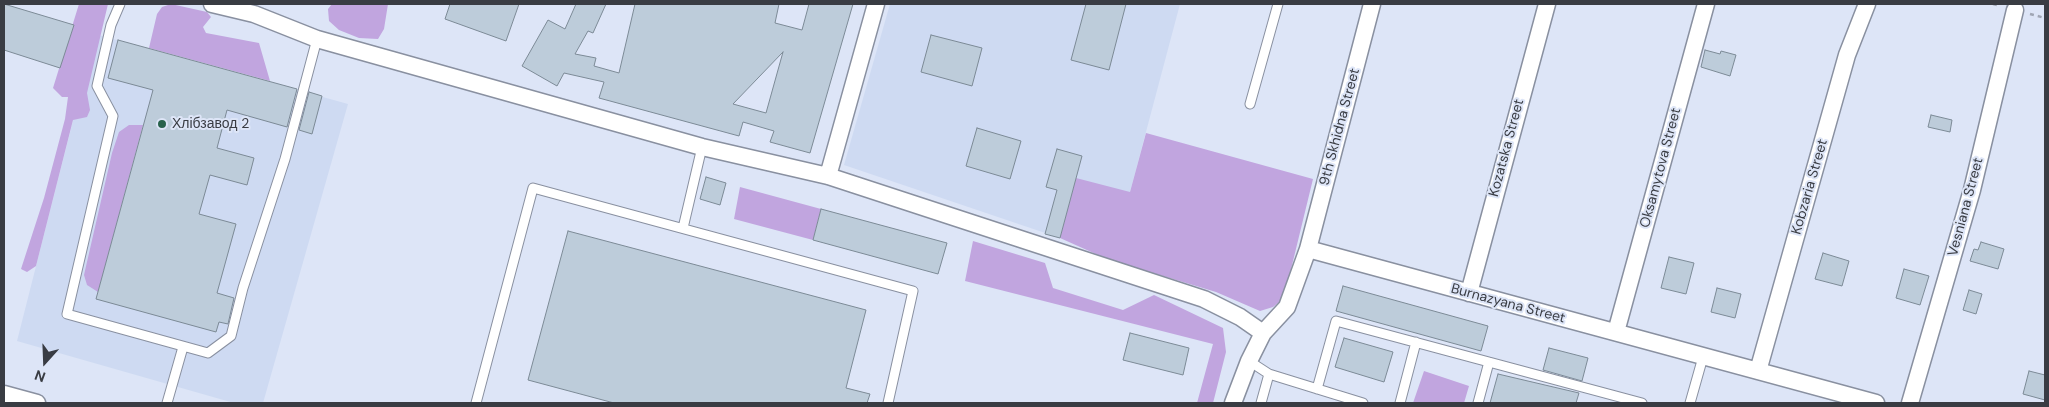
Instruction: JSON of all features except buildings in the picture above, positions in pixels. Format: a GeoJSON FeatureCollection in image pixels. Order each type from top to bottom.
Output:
{"type":"FeatureCollection","features":[{"type":"Feature","properties":{"kind":"street"},"geometry":{"type":"LineString","coordinates":[[212,4],[254,14],[317,39],[702,146],[828,176],[1204,299],[1240,317],[1263,333]]}},
{"type":"Feature","properties":{"kind":"street"},"geometry":{"type":"LineString","coordinates":[[828,176],[876,4]]}},
{"type":"Feature","properties":{"kind":"street","name":"9th Skhidna Street"},"geometry":{"type":"LineString","coordinates":[[1308,249],[1372,4]]}},
{"type":"Feature","properties":{"kind":"street","name":"Kozatska Street"},"geometry":{"type":"LineString","coordinates":[[1469,293],[1547,4]]}},
{"type":"Feature","properties":{"kind":"street","name":"Oksamytova Street"},"geometry":{"type":"LineString","coordinates":[[1616,332],[1706,4]]}},
{"type":"Feature","properties":{"kind":"street","name":"Kobzaria Street"},"geometry":{"type":"LineString","coordinates":[[1758,371],[1848,55],[1867,4]]}},
{"type":"Feature","properties":{"kind":"street","name":"Vesniana Street"},"geometry":{"type":"LineString","coordinates":[[1910,403],[1972,190],[2015,10]]}},
{"type":"Feature","properties":{"kind":"street"},"geometry":{"type":"LineString","coordinates":[[1233,403],[1249,361],[1263,333],[1286,307],[1308,249]]}},
{"type":"Feature","properties":{"kind":"street","name":"Burnazyana Street"},"geometry":{"type":"LineString","coordinates":[[1308,249],[1876,403]]}},
{"type":"Feature","properties":{"kind":"street"},"geometry":{"type":"LineString","coordinates":[[4,394],[37,403]]}},
{"type":"Feature","properties":{"kind":"lane"},"geometry":{"type":"LineString","coordinates":[[120,4],[111,25],[97,86],[113,116],[67,314],[208,353],[231,336],[243,288],[285,159],[317,39]]}},
{"type":"Feature","properties":{"kind":"lane"},"geometry":{"type":"LineString","coordinates":[[1250,104],[1278,4]]}},
{"type":"Feature","properties":{"kind":"lane"},"geometry":{"type":"LineString","coordinates":[[683,228],[702,146]]}},
{"type":"Feature","properties":{"kind":"lane"},"geometry":{"type":"LineString","coordinates":[[476,403],[533,188],[913,291],[888,403]]}},
{"type":"Feature","properties":{"kind":"lane"},"geometry":{"type":"LineString","coordinates":[[1317,390],[1336,321],[1642,403]]}},
{"type":"Feature","properties":{"kind":"lane"},"geometry":{"type":"LineString","coordinates":[[1400,403],[1416,342]]}},
{"type":"Feature","properties":{"kind":"lane"},"geometry":{"type":"LineString","coordinates":[[167,403],[183,347]]}},
{"type":"Feature","properties":{"kind":"lane"},"geometry":{"type":"LineString","coordinates":[[1690,403],[1703,357]]}},
{"type":"Feature","properties":{"kind":"lane"},"geometry":{"type":"LineString","coordinates":[[1249,361],[1269,374],[1363,403]]}},
{"type":"Feature","properties":{"kind":"lane"},"geometry":{"type":"LineString","coordinates":[[1478,403],[1489,362]]}},
{"type":"Feature","properties":{"kind":"lane"},"geometry":{"type":"LineString","coordinates":[[1261,403],[1269,374]]}},
{"type":"Feature","properties":{"kind":"shaded area"},"geometry":{"type":"Polygon","coordinates":[[[79,4],[108,4],[87,93],[90,110],[87,117],[73,120],[36,266],[27,272],[21,269],[44,198],[65,119],[68,97],[62,97],[53,88],[79,4]]]}},
{"type":"Feature","properties":{"kind":"shaded area"},"geometry":{"type":"Polygon","coordinates":[[[171,4],[207,12],[211,17],[203,27],[206,33],[259,43],[270,81],[149,48],[157,14],[162,7],[171,4]]]}},
{"type":"Feature","properties":{"kind":"shaded area"},"geometry":{"type":"Polygon","coordinates":[[[332,4],[388,4],[384,29],[378,39],[359,38],[339,30],[329,21],[328,9],[332,4]]]}},
{"type":"Feature","properties":{"kind":"shaded area"},"geometry":{"type":"Polygon","coordinates":[[[890,4],[1180,4],[1130,192],[1060,238],[844,165],[890,4]]]}},
{"type":"Feature","properties":{"kind":"shaded area"},"geometry":{"type":"Polygon","coordinates":[[[95,34],[348,104],[263,403],[234,403],[17,341],[95,34]]]}},
{"type":"Feature","properties":{"kind":"shaded area"},"geometry":{"type":"Polygon","coordinates":[[[129,125],[143,125],[98,292],[87,285],[84,275],[112,153],[119,132],[129,125]]]}},
{"type":"Feature","properties":{"kind":"shaded area"},"geometry":{"type":"Polygon","coordinates":[[[1146,133],[1313,179],[1284,298],[1273,307],[1260,311],[1216,292],[1107,259],[1060,238],[1076,178],[1130,192],[1146,133]]]}},
{"type":"Feature","properties":{"kind":"shaded area"},"geometry":{"type":"Polygon","coordinates":[[[740,187],[821,209],[813,240],[734,219],[740,187]]]}},
{"type":"Feature","properties":{"kind":"shaded area"},"geometry":{"type":"Polygon","coordinates":[[[973,241],[1045,263],[1053,288],[1123,310],[1154,295],[1223,328],[1226,352],[1213,403],[1197,403],[1213,344],[965,281],[973,241]]]}},
{"type":"Feature","properties":{"kind":"shaded area"},"geometry":{"type":"Polygon","coordinates":[[[1424,371],[1469,386],[1464,403],[1413,403],[1424,371]]]}},
{"type":"Feature","properties":{"kind":"place","name":"Хлібзавод 2"},"geometry":{"type":"Point","coordinates":[162,124]}}]}
